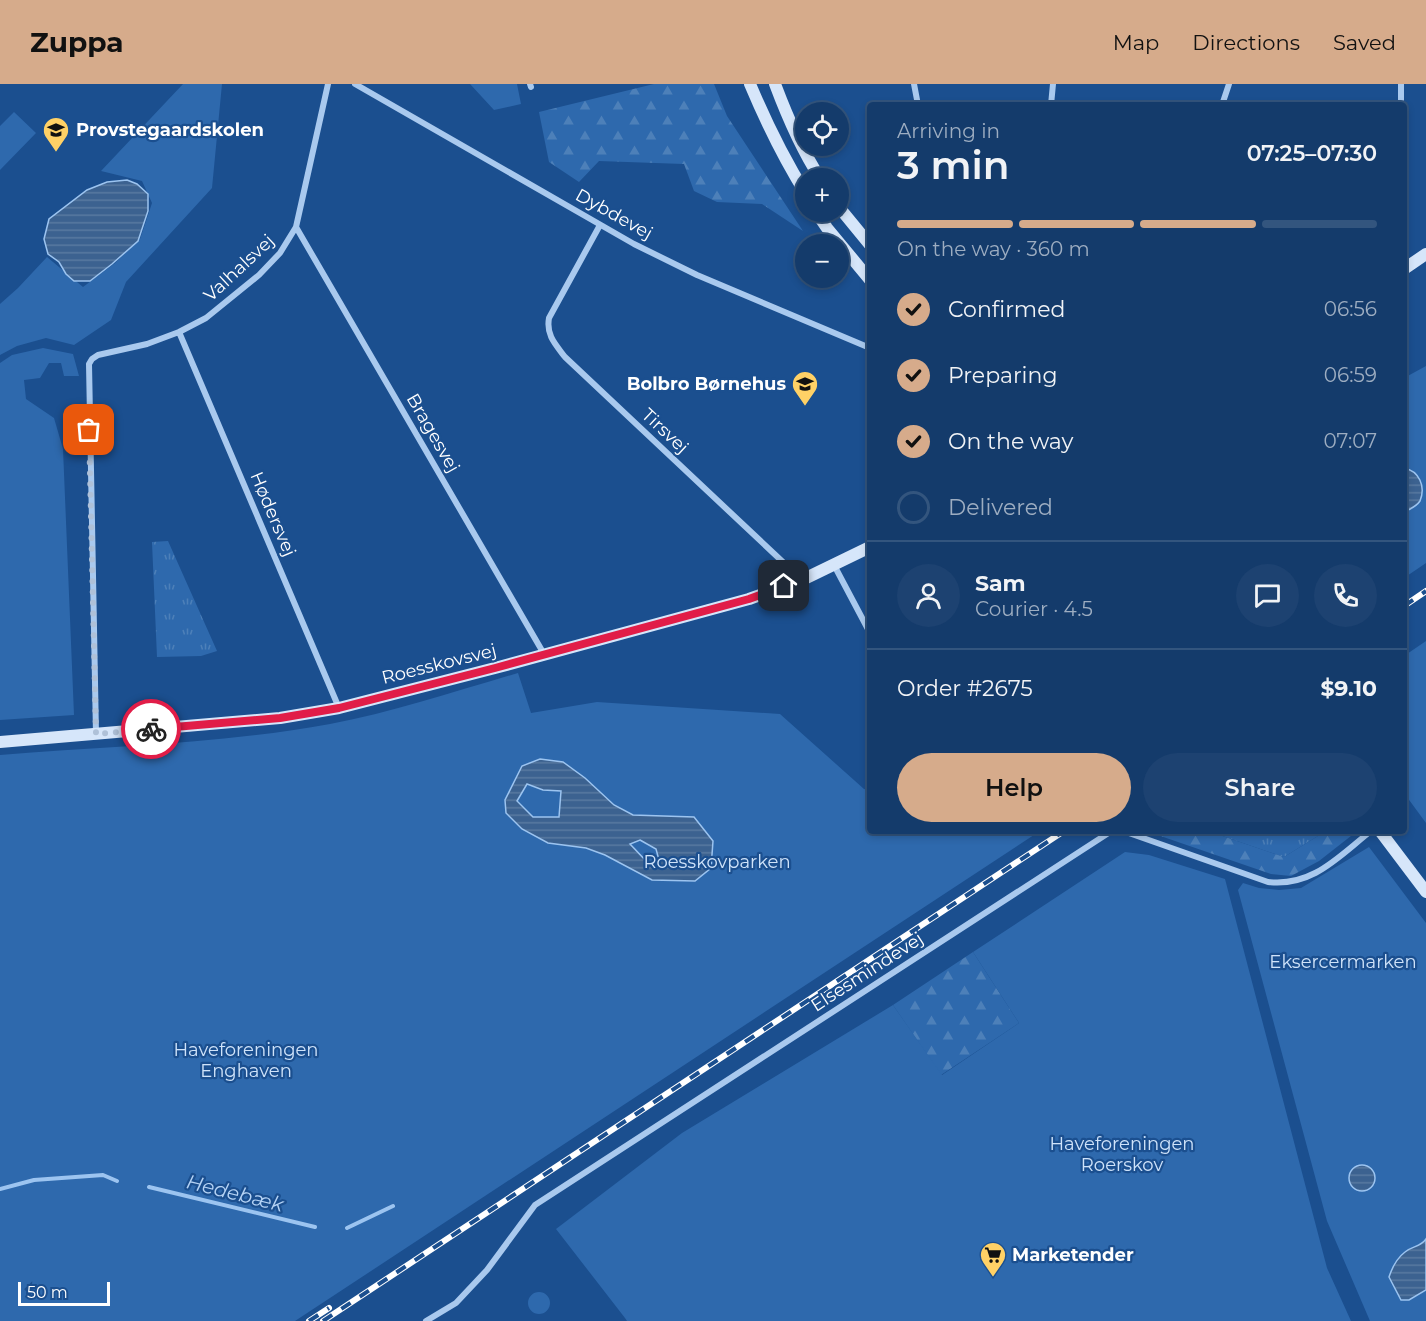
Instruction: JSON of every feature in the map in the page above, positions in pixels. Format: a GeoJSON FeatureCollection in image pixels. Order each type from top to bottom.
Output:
{"type":"FeatureCollection","features":[{"type":"Feature","properties":{"kind":"street","name":"Valhalsvej"},"geometry":{"type":"LineString","coordinates":[[96,734],[89,364],[98,355],[147,344],[207,318],[259,275],[280,253],[297,227],[328,84]]}},
{"type":"Feature","properties":{"kind":"street","name":"Dybdevej"},"geometry":{"type":"LineString","coordinates":[[355,84],[600,225],[697,275],[867,347]]}},
{"type":"Feature","properties":{"kind":"street"},"geometry":{"type":"LineString","coordinates":[[750,84],[773,135],[795,174]]}},
{"type":"Feature","properties":{"kind":"street"},"geometry":{"type":"LineString","coordinates":[[775,84],[813,168]]}},
{"type":"Feature","properties":{"kind":"street"},"geometry":{"type":"LineString","coordinates":[[914,84],[917,102]]}},
{"type":"Feature","properties":{"kind":"street"},"geometry":{"type":"LineString","coordinates":[[1050,102],[1053,84]]}},
{"type":"Feature","properties":{"kind":"street"},"geometry":{"type":"LineString","coordinates":[[1223,102],[1229,84]]}},
{"type":"Feature","properties":{"kind":"street"},"geometry":{"type":"LineString","coordinates":[[1401,84],[1401,102]]}},
{"type":"Feature","properties":{"kind":"street"},"geometry":{"type":"LineString","coordinates":[[849,219],[867,241]]}},
{"type":"Feature","properties":{"kind":"street"},"geometry":{"type":"LineString","coordinates":[[823,222],[867,276]]}},
{"type":"Feature","properties":{"kind":"street","name":"Tirsvej"},"geometry":{"type":"LineString","coordinates":[[600,225],[549,318],[550,337],[566,357],[802,579]]}},
{"type":"Feature","properties":{"kind":"street","name":"Bragesvej"},"geometry":{"type":"LineString","coordinates":[[297,227],[544,654]]}},
{"type":"Feature","properties":{"kind":"street"},"geometry":{"type":"LineString","coordinates":[[1407,267],[1426,254]]}},
{"type":"Feature","properties":{"kind":"street","name":"Hødersvej"},"geometry":{"type":"LineString","coordinates":[[178,332],[339,708]]}},
{"type":"Feature","properties":{"kind":"street","name":"Roesskovsvej"},"geometry":{"type":"LineString","coordinates":[[0,742],[280,718],[339,708],[749,599],[802,579],[867,548]]}},
{"type":"Feature","properties":{"kind":"street"},"geometry":{"type":"LineString","coordinates":[[834,565],[867,627]]}},
{"type":"Feature","properties":{"kind":"street","name":"Elsesmindevej"},"geometry":{"type":"LineString","coordinates":[[426,1321],[456,1303],[488,1270],[535,1205],[1107,834]]}},
{"type":"Feature","properties":{"kind":"street","name":"Elsesmindevej"},"geometry":{"type":"LineString","coordinates":[[1132,834],[1268,882],[1284,883],[1304,880],[1326,867],[1367,834]]}},
{"type":"Feature","properties":{"kind":"street"},"geometry":{"type":"LineString","coordinates":[[1382,834],[1426,892]]}},
{"type":"Feature","properties":{"kind":"green space"},"geometry":{"type":"Polygon","coordinates":[[[183,84],[222,84],[212,188],[126,282],[111,320],[74,345],[46,338],[17,346],[0,355],[0,304],[47,257],[83,287],[115,263],[140,239],[152,203],[142,181],[101,171],[183,84]]]}},
{"type":"Feature","properties":{"kind":"green space"},"geometry":{"type":"Polygon","coordinates":[[[470,84],[517,84],[521,104],[494,110],[470,84]]]}},
{"type":"Feature","properties":{"kind":"green space"},"geometry":{"type":"Polygon","coordinates":[[[654,84],[714,84],[727,116],[803,231],[762,204],[717,202],[694,191],[684,164],[599,161],[579,182],[549,162],[539,112],[654,84]]]}},
{"type":"Feature","properties":{"kind":"green space"},"geometry":{"type":"Polygon","coordinates":[[[14,112],[36,133],[0,170],[0,126],[14,112]]]}},
{"type":"Feature","properties":{"kind":"green space"},"geometry":{"type":"Polygon","coordinates":[[[43,348],[73,354],[79,376],[64,376],[61,363],[49,363],[40,378],[24,380],[26,399],[54,418],[63,449],[74,715],[0,720],[0,363],[12,355],[43,348]]]}},
{"type":"Feature","properties":{"kind":"green space"},"geometry":{"type":"Polygon","coordinates":[[[1426,366],[1426,563],[1407,576],[1407,376],[1426,366]]]}},
{"type":"Feature","properties":{"kind":"green space"},"geometry":{"type":"Polygon","coordinates":[[[168,541],[217,651],[201,656],[157,657],[152,542],[168,541]]]}},
{"type":"Feature","properties":{"kind":"green space"},"geometry":{"type":"Polygon","coordinates":[[[1426,641],[1426,823],[1407,797],[1407,654],[1426,641]]]}},
{"type":"Feature","properties":{"kind":"green space","name":"Haveforeningen Enghaven"},"geometry":{"type":"Polygon","coordinates":[[[518,673],[531,713],[597,702],[780,714],[867,790],[867,834],[1035,834],[295,1321],[0,1321],[0,755],[207,740],[289,731],[378,714],[518,673]]]}},
{"type":"Feature","properties":{"kind":"green space"},"geometry":{"type":"Polygon","coordinates":[[[1155,834],[1217,834],[1284,857],[1321,834],[1353,834],[1319,861],[1291,876],[1271,874],[1155,834]]]}},
{"type":"Feature","properties":{"kind":"green space"},"geometry":{"type":"Polygon","coordinates":[[[1217,834],[1321,834],[1284,857],[1217,834]]]}},
{"type":"Feature","properties":{"kind":"green space","name":"Eksercermarken"},"geometry":{"type":"Polygon","coordinates":[[[1369,847],[1426,923],[1426,1321],[1370,1321],[1327,1221],[1238,890],[1243,883],[1259,888],[1279,890],[1301,888],[1369,847]]]}},
{"type":"Feature","properties":{"kind":"green space","name":"Haveforeningen Roerskov"},"geometry":{"type":"Polygon","coordinates":[[[1125,852],[1149,855],[1225,879],[1327,1268],[1351,1321],[627,1321],[556,1229],[682,1133],[893,1005],[942,1075],[1019,1023],[973,952],[1125,852]]]}},
{"type":"Feature","properties":{"kind":"green space"},"geometry":{"type":"Polygon","coordinates":[[[973,952],[1019,1023],[941,1075],[893,1005],[973,952]]]}},
{"type":"Feature","properties":{"kind":"green space"},"geometry":{"type":"Polygon","coordinates":[[[539,1292],[547,1295],[550,1303],[547,1311],[539,1314],[531,1311],[528,1303],[531,1295],[539,1292]]]}},
{"type":"Feature","properties":{"kind":"shaded area"},"geometry":{"type":"Polygon","coordinates":[[[127,180],[137,184],[148,194],[148,211],[138,241],[90,281],[74,281],[66,274],[59,262],[48,254],[44,239],[49,219],[87,190],[107,182],[127,180]]]}},
{"type":"Feature","properties":{"kind":"shaded area"},"geometry":{"type":"Polygon","coordinates":[[[1407,469],[1414,472],[1422,485],[1420,501],[1407,511],[1407,469]]]}},
{"type":"Feature","properties":{"kind":"shaded area"},"geometry":{"type":"Polygon","coordinates":[[[540,759],[563,762],[585,778],[614,805],[633,815],[694,817],[713,841],[711,868],[695,881],[652,880],[605,855],[586,848],[548,843],[522,829],[506,813],[505,800],[522,766],[540,759]],[[527,784],[517,801],[533,817],[559,817],[561,791],[543,790],[527,784]],[[640,840],[630,844],[649,864],[659,860],[656,849],[640,840]]]}},
{"type":"Feature","properties":{"kind":"shaded area"},"geometry":{"type":"Polygon","coordinates":[[[1362,1165],[1371,1169],[1375,1178],[1371,1187],[1362,1191],[1353,1187],[1349,1178],[1353,1169],[1362,1165]]]}},
{"type":"Feature","properties":{"kind":"shaded area"},"geometry":{"type":"Polygon","coordinates":[[[1426,1239],[1426,1290],[1409,1300],[1401,1300],[1389,1277],[1390,1274],[1402,1254],[1422,1244],[1426,1239]]]}},
{"type":"Feature","properties":{"kind":"waterway","name":"Hedebæk"},"geometry":{"type":"LineString","coordinates":[[0,1189],[34,1180],[103,1175],[117,1181]]}},
{"type":"Feature","properties":{"kind":"waterway","name":"Hedebæk"},"geometry":{"type":"LineString","coordinates":[[149,1187],[315,1227]]}},
{"type":"Feature","properties":{"kind":"waterway","name":"Hedebæk"},"geometry":{"type":"LineString","coordinates":[[347,1228],[393,1206]]}},
{"type":"Feature","properties":{"kind":"railway"},"geometry":{"type":"LineString","coordinates":[[1407,604],[1426,591]]}},
{"type":"Feature","properties":{"kind":"railway"},"geometry":{"type":"LineString","coordinates":[[323,1321],[1059,834]]}},
{"type":"Feature","properties":{"kind":"railway"},"geometry":{"type":"LineString","coordinates":[[309,1321],[329,1308]]}},
{"type":"Feature","properties":{"kind":"way so far"},"geometry":{"type":"LineString","coordinates":[[89,430],[96,734],[151,729]]}},
{"type":"Feature","properties":{"kind":"place","name":"Provstegaardskolen"},"geometry":{"type":"Point","coordinates":[56,153]}},
{"type":"Feature","properties":{"kind":"place","name":"Bolbro Børnehus"},"geometry":{"type":"Point","coordinates":[805,407]}},
{"type":"Feature","properties":{"kind":"place","name":"Marketender"},"geometry":{"type":"Point","coordinates":[993,1278]}},
{"type":"Feature","properties":{"kind":"route"},"geometry":{"type":"LineString","coordinates":[[151,729],[280,718],[339,708],[749,599],[784,586]]}},
{"type":"Feature","properties":{"kind":"park label","name":"Roesskovparken"},"geometry":{"type":"Point","coordinates":[717,862]}}]}
